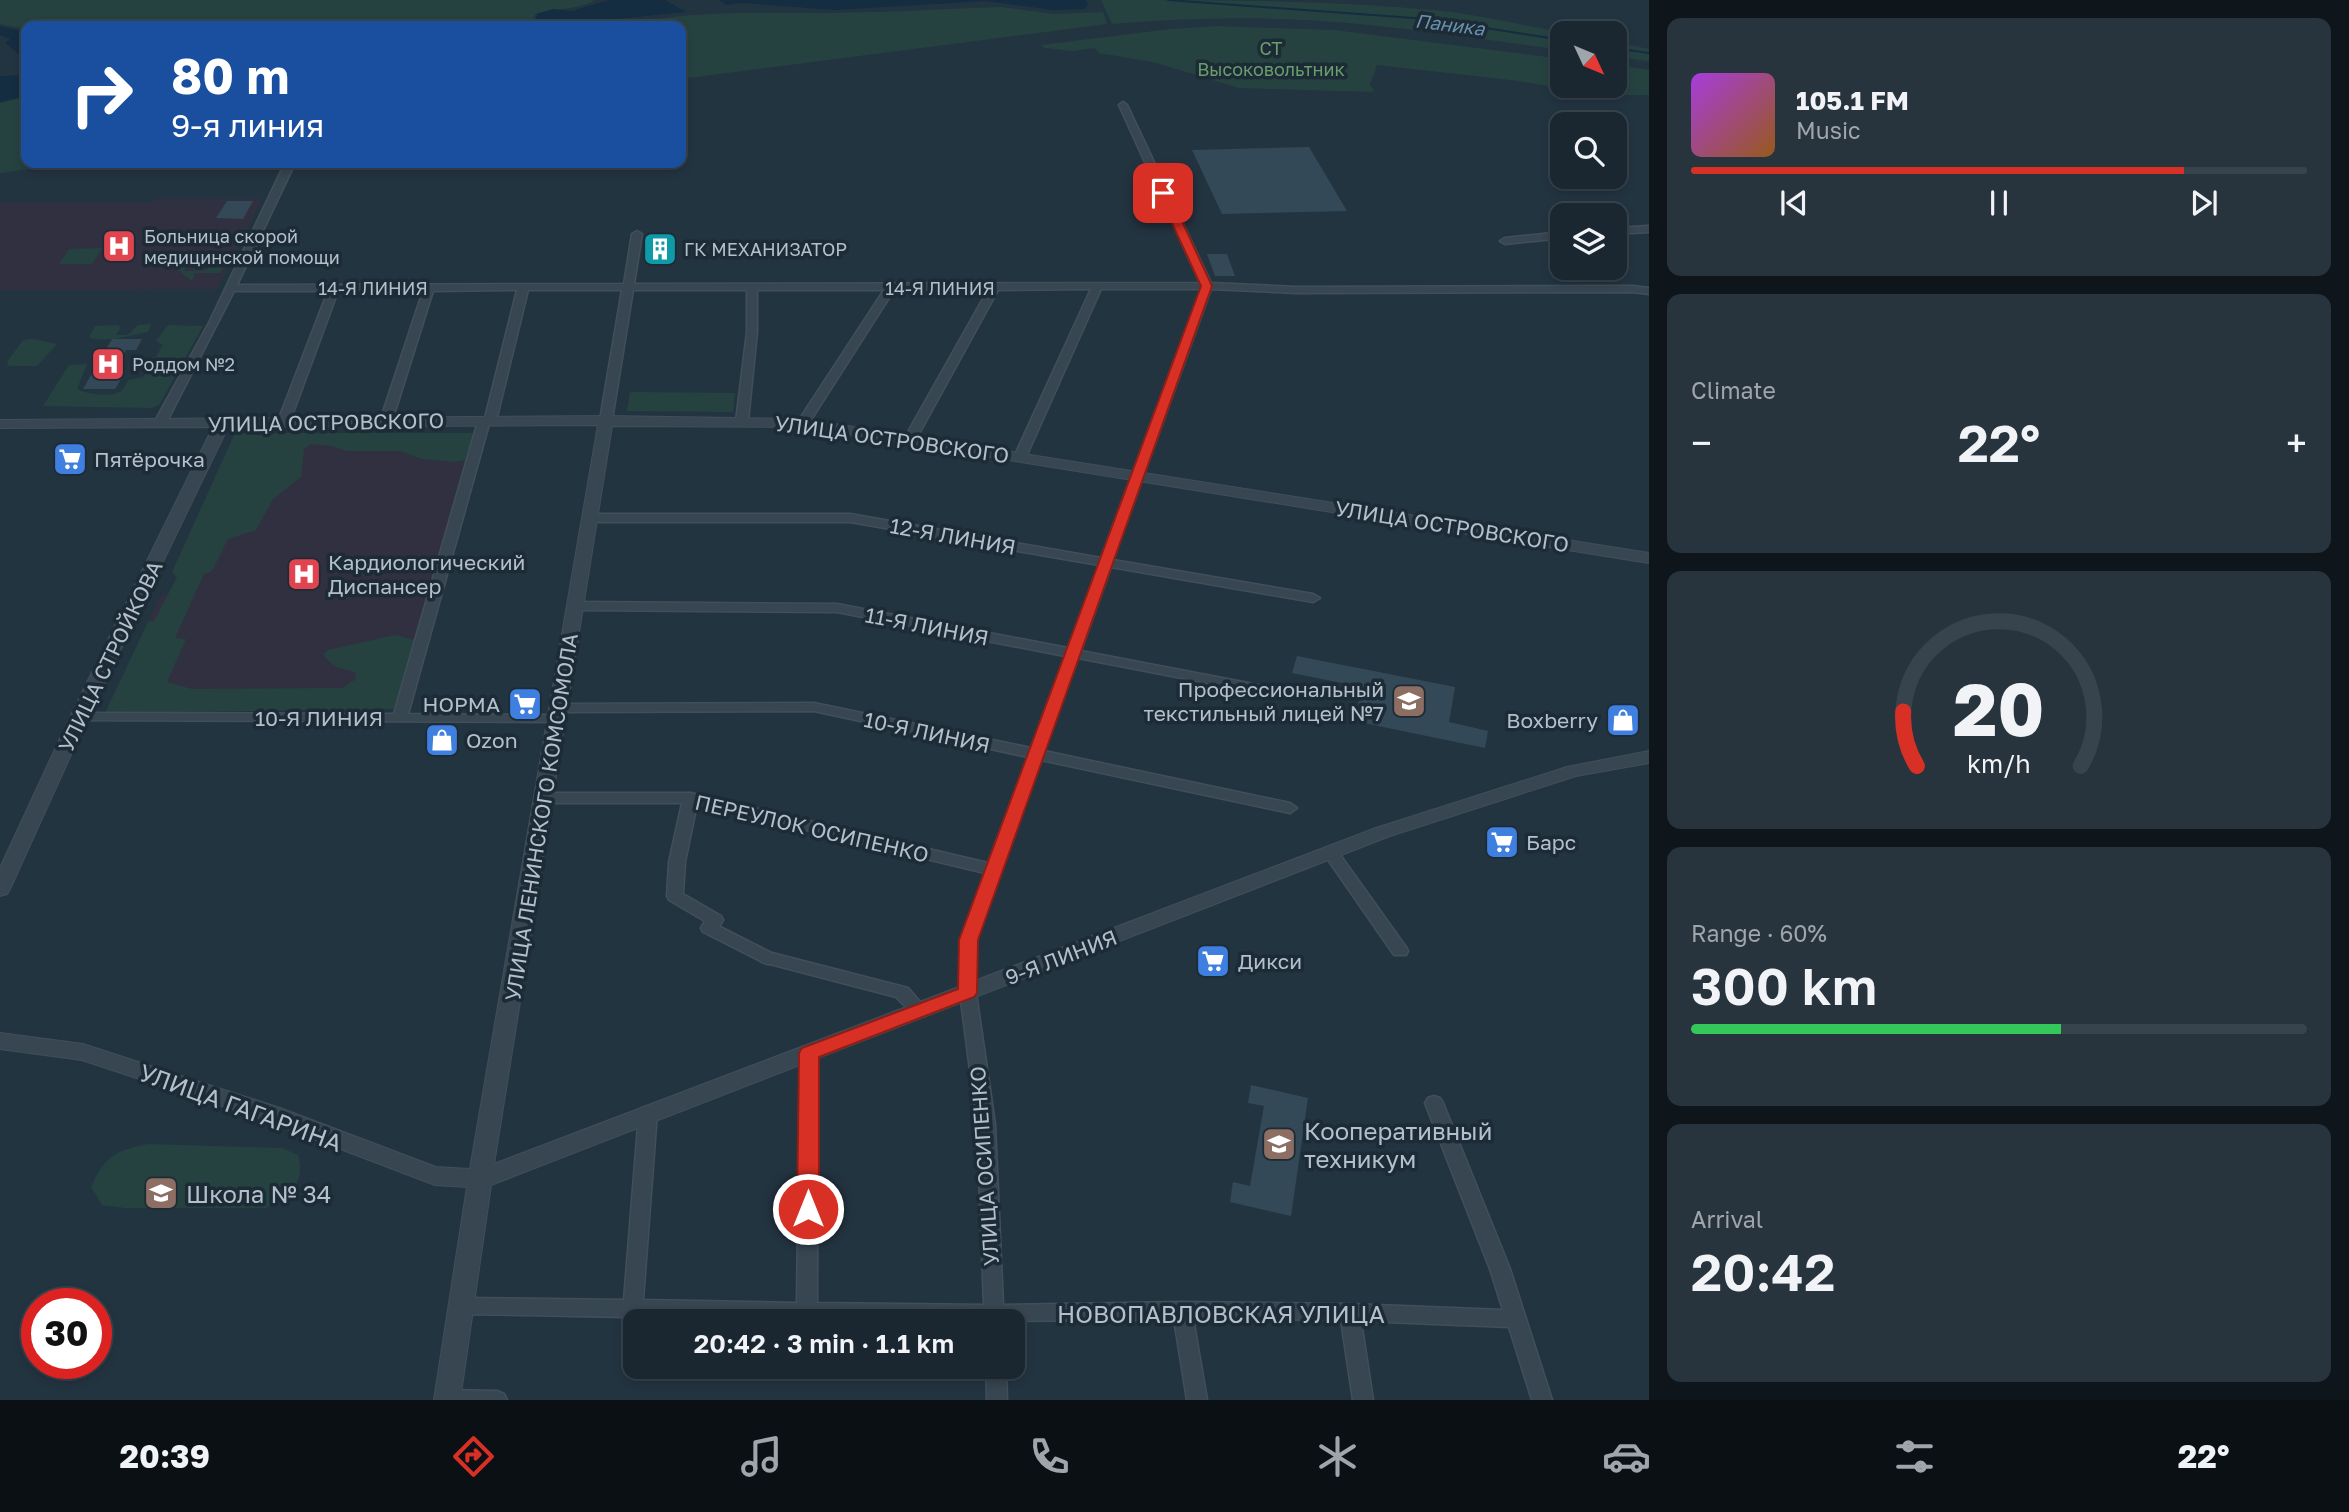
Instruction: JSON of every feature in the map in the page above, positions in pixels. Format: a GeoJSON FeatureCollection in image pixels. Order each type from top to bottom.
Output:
{"type":"FeatureCollection","features":[{"type":"Feature","properties":{"kind":"street"},"geometry":{"type":"LineString","coordinates":[[1123,106],[1207,286]]}},
{"type":"Feature","properties":{"kind":"street"},"geometry":{"type":"LineString","coordinates":[[160,423],[230,288],[288,168]]}},
{"type":"Feature","properties":{"kind":"street"},"geometry":{"type":"LineString","coordinates":[[1627,230],[1649,229]]}},
{"type":"Feature","properties":{"kind":"street","name":"УЛИЦА ЛЕНИНСКОГО КОМСОМОЛА"},"geometry":{"type":"LineString","coordinates":[[447,1399],[480,1179],[637,234]]}},
{"type":"Feature","properties":{"kind":"street"},"geometry":{"type":"LineString","coordinates":[[1505,241],[1550,236]]}},
{"type":"Feature","properties":{"kind":"street","name":"14-Я ЛИНИЯ"},"geometry":{"type":"LineString","coordinates":[[230,288],[1207,286],[1296,290],[1649,291]]}},
{"type":"Feature","properties":{"kind":"street","name":"УЛИЦА ОСИПЕНКО"},"geometry":{"type":"LineString","coordinates":[[994,1309],[986,1124],[968,993],[968,940],[1207,286]]}},
{"type":"Feature","properties":{"kind":"street"},"geometry":{"type":"LineString","coordinates":[[284,421],[334,288]]}},
{"type":"Feature","properties":{"kind":"street"},"geometry":{"type":"LineString","coordinates":[[386,421],[429,288]]}},
{"type":"Feature","properties":{"kind":"street"},"geometry":{"type":"LineString","coordinates":[[400,718],[523,288]]}},
{"type":"Feature","properties":{"kind":"street"},"geometry":{"type":"LineString","coordinates":[[742,421],[752,332],[752,288]]}},
{"type":"Feature","properties":{"kind":"street"},"geometry":{"type":"LineString","coordinates":[[803,423],[890,288]]}},
{"type":"Feature","properties":{"kind":"street"},"geometry":{"type":"LineString","coordinates":[[909,439],[994,288]]}},
{"type":"Feature","properties":{"kind":"street"},"geometry":{"type":"LineString","coordinates":[[1020,457],[1097,288]]}},
{"type":"Feature","properties":{"kind":"street","name":"УЛИЦА ОСТРОВСКОГО"},"geometry":{"type":"LineString","coordinates":[[0,424],[222,424],[284,421],[803,423],[1649,558]]}},
{"type":"Feature","properties":{"kind":"street","name":"УЛИЦА СТРОЙКОВА"},"geometry":{"type":"LineString","coordinates":[[0,889],[79,717],[222,424]]}},
{"type":"Feature","properties":{"kind":"street","name":"12-Я ЛИНИЯ"},"geometry":{"type":"LineString","coordinates":[[590,518],[850,517],[1313,598]]}},
{"type":"Feature","properties":{"kind":"street","name":"11-Я ЛИНИЯ"},"geometry":{"type":"LineString","coordinates":[[576,606],[837,608],[1275,692]]}},
{"type":"Feature","properties":{"kind":"street","name":"10-Я ЛИНИЯ"},"geometry":{"type":"LineString","coordinates":[[79,717],[400,718],[814,707],[1290,808]]}},
{"type":"Feature","properties":{"kind":"street","name":"9-Я ЛИНИЯ"},"geometry":{"type":"LineString","coordinates":[[480,1179],[1383,832],[1573,771],[1649,757]]}},
{"type":"Feature","properties":{"kind":"street","name":"ПЕРЕУЛОК ОСИПЕНКО"},"geometry":{"type":"LineString","coordinates":[[545,798],[691,798],[994,870]]}},
{"type":"Feature","properties":{"kind":"street"},"geometry":{"type":"LineString","coordinates":[[691,798],[677,862],[674,896],[715,920],[709,928],[768,958],[902,992],[920,1011]]}},
{"type":"Feature","properties":{"kind":"street"},"geometry":{"type":"LineString","coordinates":[[1331,853],[1400,951]]}},
{"type":"Feature","properties":{"kind":"street","name":"УЛИЦА ГАГАРИНА"},"geometry":{"type":"LineString","coordinates":[[0,1041],[83,1052],[272,1114],[435,1176],[480,1179]]}},
{"type":"Feature","properties":{"kind":"street"},"geometry":{"type":"LineString","coordinates":[[807,1309],[809,1053]]}},
{"type":"Feature","properties":{"kind":"street"},"geometry":{"type":"LineString","coordinates":[[1434,1103],[1517,1320],[1542,1400]]}},
{"type":"Feature","properties":{"kind":"street"},"geometry":{"type":"LineString","coordinates":[[634,1309],[648,1113]]}},
{"type":"Feature","properties":{"kind":"street","name":"НОВОПАВЛОВСКАЯ УЛИЦА"},"geometry":{"type":"LineString","coordinates":[[462,1306],[634,1309]]}},
{"type":"Feature","properties":{"kind":"street"},"geometry":{"type":"LineString","coordinates":[[1182,1310],[1197,1400]]}},
{"type":"Feature","properties":{"kind":"street","name":"НОВОПАВЛОВСКАЯ УЛИЦА"},"geometry":{"type":"LineString","coordinates":[[1025,1317],[1182,1310],[1350,1312],[1517,1320]]}},
{"type":"Feature","properties":{"kind":"street"},"geometry":{"type":"LineString","coordinates":[[1350,1312],[1363,1400]]}},
{"type":"Feature","properties":{"kind":"street"},"geometry":{"type":"LineString","coordinates":[[996,1379],[997,1400]]}},
{"type":"Feature","properties":{"kind":"street"},"geometry":{"type":"LineString","coordinates":[[447,1399],[498,1400]]}},
{"type":"Feature","properties":{"kind":"shaded area"},"geometry":{"type":"Polygon","coordinates":[[[609,0],[665,0],[686,12],[603,21],[534,21],[537,14],[553,9],[572,11],[609,0]]]}},
{"type":"Feature","properties":{"kind":"shaded area"},"geometry":{"type":"Polygon","coordinates":[[[719,0],[1086,0],[1088,5],[1085,9],[1053,10],[985,1],[835,10],[742,3],[726,5],[719,0]]]}},
{"type":"Feature","properties":{"kind":"shaded area"},"geometry":{"type":"Polygon","coordinates":[[[0,26],[21,31],[21,56],[5,43],[10,39],[0,35],[0,26]]]}},
{"type":"Feature","properties":{"kind":"shaded area"},"geometry":{"type":"Polygon","coordinates":[[[21,75],[21,97],[0,102],[0,76],[21,75]]]}},
{"type":"Feature","properties":{"kind":"shaded area","name":"Больница скорой медицинской помощи"},"geometry":{"type":"Polygon","coordinates":[[[156,199],[262,199],[217,289],[0,291],[0,202],[153,202],[156,199]]]}},
{"type":"Feature","properties":{"kind":"shaded area","name":"Кардиологический Диспансер"},"geometry":{"type":"Polygon","coordinates":[[[235,433],[473,433],[396,709],[105,713],[160,596],[170,592],[177,577],[172,572],[235,433]]]}},
{"type":"Feature","properties":{"kind":"green space"},"geometry":{"type":"Polygon","coordinates":[[[0,0],[595,0],[582,6],[535,14],[533,21],[21,21],[21,28],[0,24],[0,0]]]}},
{"type":"Feature","properties":{"kind":"green space"},"geometry":{"type":"Polygon","coordinates":[[[1101,0],[1350,4],[1466,14],[1550,30],[1550,48],[1423,31],[1317,21],[1218,18],[1112,24],[1101,0]]]}},
{"type":"Feature","properties":{"kind":"green space"},"geometry":{"type":"Polygon","coordinates":[[[1002,7],[1054,14],[1103,12],[1107,24],[686,78],[686,21],[647,21],[721,14],[1002,7]]]}},
{"type":"Feature","properties":{"kind":"green space","name":"СТ Высоковольтник"},"geometry":{"type":"Polygon","coordinates":[[[1217,26],[1334,30],[1550,57],[1550,86],[1377,65],[1370,84],[1374,92],[1239,88],[1153,62],[1099,53],[1095,48],[1072,51],[1045,48],[1041,45],[1217,26]]]}},
{"type":"Feature","properties":{"kind":"green space"},"geometry":{"type":"Polygon","coordinates":[[[1628,45],[1649,49],[1649,61],[1628,59],[1628,45]]]}},
{"type":"Feature","properties":{"kind":"green space","name":"СТ Высоковольтник"},"geometry":{"type":"Polygon","coordinates":[[[1628,67],[1649,70],[1649,95],[1628,95],[1628,67]]]}},
{"type":"Feature","properties":{"kind":"green space"},"geometry":{"type":"Polygon","coordinates":[[[21,98],[21,168],[37,168],[0,173],[0,103],[21,98]]]}},
{"type":"Feature","properties":{"kind":"green space"},"geometry":{"type":"Polygon","coordinates":[[[102,248],[92,264],[59,264],[69,249],[102,248]]]}},
{"type":"Feature","properties":{"kind":"green space"},"geometry":{"type":"Polygon","coordinates":[[[184,250],[189,250],[186,257],[226,258],[220,273],[195,273],[192,281],[174,267],[185,267],[185,271],[207,270],[212,262],[180,261],[178,258],[184,250]]]}},
{"type":"Feature","properties":{"kind":"green space"},"geometry":{"type":"Polygon","coordinates":[[[151,324],[148,332],[126,337],[102,340],[89,337],[95,326],[117,325],[121,327],[116,335],[128,335],[138,325],[151,324]]]}},
{"type":"Feature","properties":{"kind":"green space"},"geometry":{"type":"Polygon","coordinates":[[[168,325],[203,326],[159,405],[152,408],[43,406],[69,365],[87,364],[77,389],[93,394],[118,392],[128,380],[143,377],[163,345],[156,341],[168,325]]]}},
{"type":"Feature","properties":{"kind":"green space"},"geometry":{"type":"Polygon","coordinates":[[[33,339],[57,344],[37,366],[9,366],[7,362],[23,340],[33,339]]]}},
{"type":"Feature","properties":{"kind":"green space"},"geometry":{"type":"Polygon","coordinates":[[[630,392],[735,393],[733,412],[627,411],[630,392]]]}},
{"type":"Feature","properties":{"kind":"green space"},"geometry":{"type":"Polygon","coordinates":[[[235,433],[473,433],[465,460],[455,462],[422,459],[400,451],[346,451],[332,446],[311,444],[304,449],[301,477],[273,499],[256,530],[228,539],[212,571],[204,574],[175,638],[186,639],[167,682],[192,689],[342,688],[356,679],[355,672],[329,661],[323,654],[328,650],[395,635],[415,640],[396,709],[105,713],[148,622],[154,621],[177,577],[172,572],[235,433]]]}},
{"type":"Feature","properties":{"kind":"green space"},"geometry":{"type":"Polygon","coordinates":[[[148,1144],[282,1148],[298,1155],[300,1174],[288,1194],[265,1208],[125,1208],[102,1205],[91,1187],[101,1168],[119,1152],[148,1144]]]}},
{"type":"Feature","properties":{"kind":"building"},"geometry":{"type":"Polygon","coordinates":[[[1309,147],[1347,211],[1222,214],[1192,150],[1309,147]]]}},
{"type":"Feature","properties":{"kind":"building"},"geometry":{"type":"Polygon","coordinates":[[[227,201],[253,201],[243,219],[216,218],[227,201]]]}},
{"type":"Feature","properties":{"kind":"building"},"geometry":{"type":"Polygon","coordinates":[[[1207,254],[1227,254],[1235,276],[1215,276],[1207,254]]]}},
{"type":"Feature","properties":{"kind":"building","name":"Роддом №2"},"geometry":{"type":"Polygon","coordinates":[[[112,339],[142,339],[136,350],[126,350],[109,379],[121,379],[115,389],[83,389],[112,339]]]}},
{"type":"Feature","properties":{"kind":"building","name":"Профессиональный текстильный лицей №7"},"geometry":{"type":"Polygon","coordinates":[[[1297,656],[1455,687],[1449,722],[1488,731],[1485,748],[1354,721],[1362,687],[1292,673],[1297,656]]]}},
{"type":"Feature","properties":{"kind":"building","name":"Кооперативный техникум"},"geometry":{"type":"Polygon","coordinates":[[[1251,1085],[1308,1098],[1291,1216],[1230,1202],[1233,1182],[1250,1186],[1264,1106],[1248,1103],[1251,1085]]]}},
{"type":"Feature","properties":{"kind":"waterway","name":"Паника"},"geometry":{"type":"LineString","coordinates":[[1168,0],[1427,19],[1550,38]]}},
{"type":"Feature","properties":{"kind":"waterway","name":"Паника"},"geometry":{"type":"LineString","coordinates":[[1628,50],[1649,53]]}},
{"type":"Feature","properties":{"kind":"place","name":"Больница скорой медицинской помощи"},"geometry":{"type":"Point","coordinates":[119,246]}},
{"type":"Feature","properties":{"kind":"place","name":"ГК МЕХАНИЗАТОР"},"geometry":{"type":"Point","coordinates":[660,249]}},
{"type":"Feature","properties":{"kind":"place","name":"Роддом №2"},"geometry":{"type":"Point","coordinates":[108,364]}},
{"type":"Feature","properties":{"kind":"place","name":"Пятёрочка"},"geometry":{"type":"Point","coordinates":[70,459]}},
{"type":"Feature","properties":{"kind":"place","name":"Кардиологический Диспансер"},"geometry":{"type":"Point","coordinates":[304,574]}},
{"type":"Feature","properties":{"kind":"place","name":"Профессиональный текстильный лицей №7"},"geometry":{"type":"Point","coordinates":[1409,701]}},
{"type":"Feature","properties":{"kind":"place","name":"НОРМА"},"geometry":{"type":"Point","coordinates":[525,704]}},
{"type":"Feature","properties":{"kind":"place","name":"Boxberry"},"geometry":{"type":"Point","coordinates":[1623,720]}},
{"type":"Feature","properties":{"kind":"place","name":"Ozon"},"geometry":{"type":"Point","coordinates":[442,740]}},
{"type":"Feature","properties":{"kind":"place","name":"Барс"},"geometry":{"type":"Point","coordinates":[1502,842]}},
{"type":"Feature","properties":{"kind":"place","name":"Дикси"},"geometry":{"type":"Point","coordinates":[1213,961]}},
{"type":"Feature","properties":{"kind":"place","name":"Кооперативный техникум"},"geometry":{"type":"Point","coordinates":[1279,1144]}},
{"type":"Feature","properties":{"kind":"place","name":"Школа № 34"},"geometry":{"type":"Point","coordinates":[161,1193]}},
{"type":"Feature","properties":{"kind":"route"},"geometry":{"type":"LineString","coordinates":[[808,1209],[809,1053],[968,993],[968,940],[1207,286],[1163,193]]}}]}
